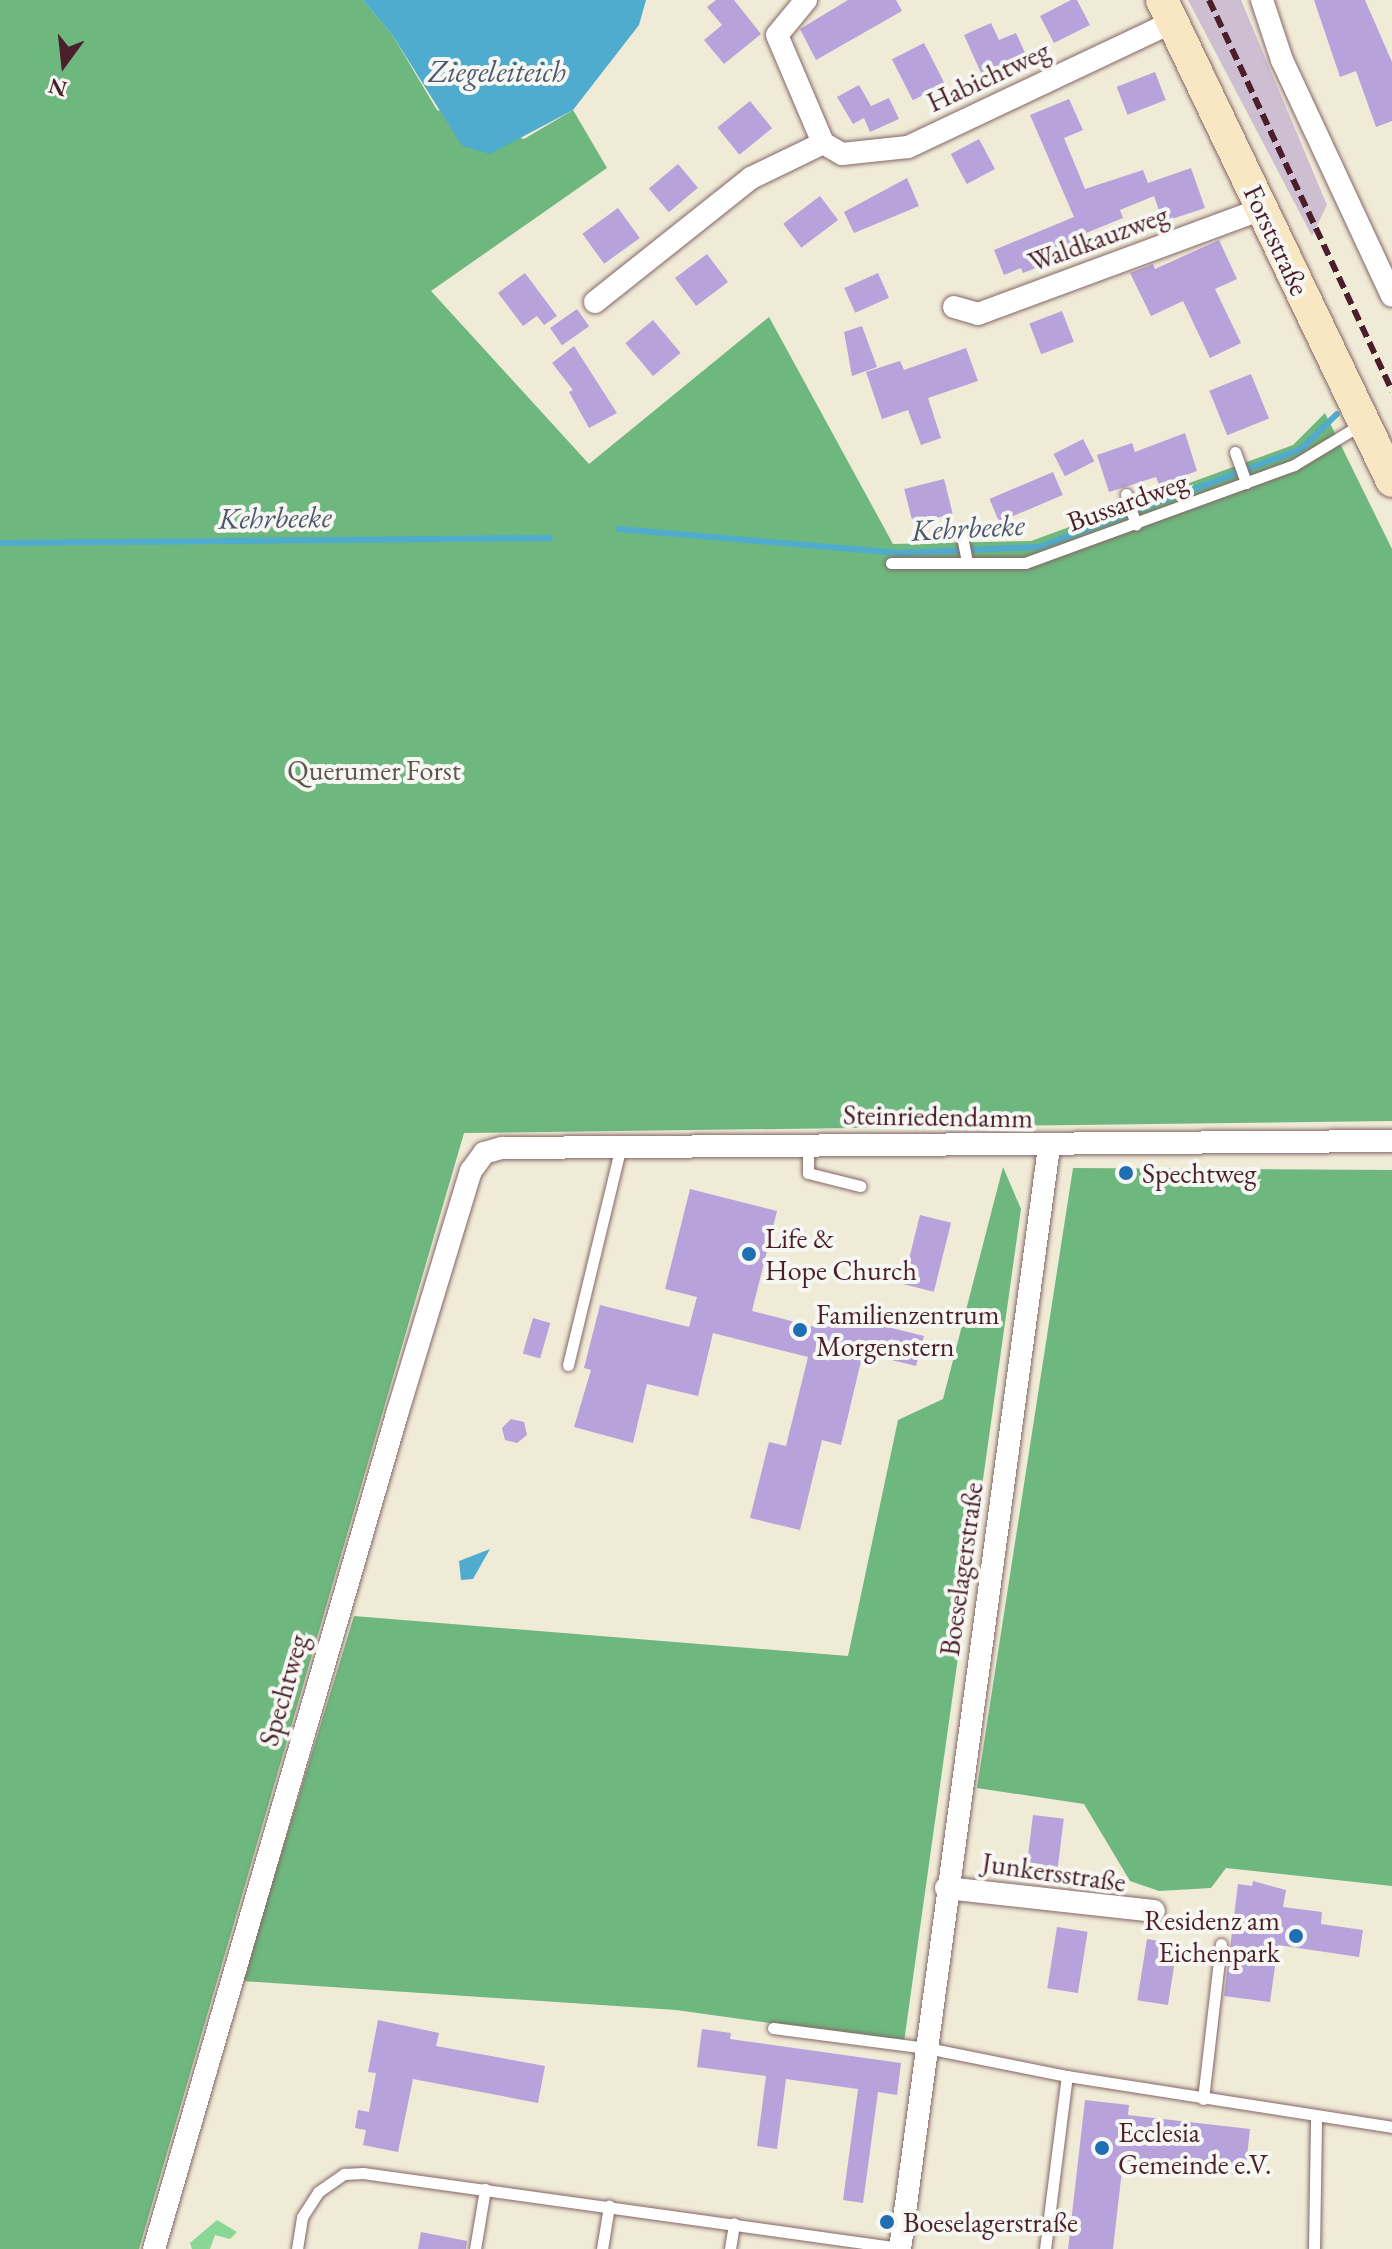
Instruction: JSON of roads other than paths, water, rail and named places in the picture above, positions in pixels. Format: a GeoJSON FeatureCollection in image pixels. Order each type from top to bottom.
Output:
{"type":"FeatureCollection","features":[{"type":"Feature","properties":{"kind":"main road","name":"Forststraße"},"geometry":{"type":"LineString","coordinates":[[1168,11],[1392,481]]}},
{"type":"Feature","properties":{"kind":"street"},"geometry":{"type":"LineString","coordinates":[[595,302],[751,178],[823,143],[777,35],[806,0]]}},
{"type":"Feature","properties":{"kind":"street"},"geometry":{"type":"LineString","coordinates":[[1262,0],[1282,60],[1392,296]]}},
{"type":"Feature","properties":{"kind":"street","name":"Habichtweg"},"geometry":{"type":"LineString","coordinates":[[823,143],[842,154],[908,147],[1168,11]]}},
{"type":"Feature","properties":{"kind":"street","name":"Waldkauzweg"},"geometry":{"type":"LineString","coordinates":[[954,307],[978,314],[1262,209]]}},
{"type":"Feature","properties":{"kind":"street","name":"Steinriedendamm"},"geometry":{"type":"LineString","coordinates":[[484,1153],[502,1148],[621,1146],[1049,1147],[1392,1141]]}},
{"type":"Feature","properties":{"kind":"street","name":"Boeselagerstraße"},"geometry":{"type":"LineString","coordinates":[[900,2249],[918,2129],[946,1888],[1049,1147]]}},
{"type":"Feature","properties":{"kind":"street","name":"Spechtweg"},"geometry":{"type":"LineString","coordinates":[[154,2249],[379,1475],[471,1171],[484,1153]]}},
{"type":"Feature","properties":{"kind":"street","name":"Junkersstraße"},"geometry":{"type":"LineString","coordinates":[[946,1888],[1154,1911]]}},
{"type":"Feature","properties":{"kind":"lane","name":"Bussardweg"},"geometry":{"type":"LineString","coordinates":[[891,563],[1025,563],[1294,465],[1364,423]]}},
{"type":"Feature","properties":{"kind":"lane"},"geometry":{"type":"LineString","coordinates":[[1235,452],[1246,483]]}},
{"type":"Feature","properties":{"kind":"lane"},"geometry":{"type":"LineString","coordinates":[[1126,494],[1136,524]]}},
{"type":"Feature","properties":{"kind":"lane"},"geometry":{"type":"LineString","coordinates":[[961,531],[967,561]]}},
{"type":"Feature","properties":{"kind":"lane"},"geometry":{"type":"LineString","coordinates":[[808,1145],[808,1173],[860,1186]]}},
{"type":"Feature","properties":{"kind":"lane"},"geometry":{"type":"LineString","coordinates":[[568,1365],[621,1146]]}},
{"type":"Feature","properties":{"kind":"lane"},"geometry":{"type":"LineString","coordinates":[[1203,2099],[1221,1944]]}},
{"type":"Feature","properties":{"kind":"lane"},"geometry":{"type":"LineString","coordinates":[[773,2028],[927,2048],[1067,2076],[1392,2127]]}},
{"type":"Feature","properties":{"kind":"lane"},"geometry":{"type":"LineString","coordinates":[[1045,2249],[1067,2076]]}},
{"type":"Feature","properties":{"kind":"lane"},"geometry":{"type":"LineString","coordinates":[[1314,2249],[1316,2116]]}},
{"type":"Feature","properties":{"kind":"lane"},"geometry":{"type":"LineString","coordinates":[[297,2249],[308,2204],[328,2181],[344,2174],[485,2189],[900,2249]]}},
{"type":"Feature","properties":{"kind":"lane"},"geometry":{"type":"LineString","coordinates":[[475,2249],[485,2189]]}},
{"type":"Feature","properties":{"kind":"lane"},"geometry":{"type":"LineString","coordinates":[[602,2249],[609,2206]]}},
{"type":"Feature","properties":{"kind":"lane"},"geometry":{"type":"LineString","coordinates":[[730,2249],[734,2223]]}},
{"type":"Feature","properties":{"kind":"water","name":"Ziegeleiteich"},"geometry":{"type":"Polygon","coordinates":[[[363,0],[646,0],[639,25],[573,110],[490,154],[462,146],[393,36],[363,0]]]}},
{"type":"Feature","properties":{"kind":"water"},"geometry":{"type":"Polygon","coordinates":[[[490,1549],[473,1579],[461,1580],[459,1561],[490,1549]]]}},
{"type":"Feature","properties":{"kind":"waterway","name":"Kehrbeeke"},"geometry":{"type":"LineString","coordinates":[[619,529],[899,553],[1039,547],[1301,449],[1337,414]]}},
{"type":"Feature","properties":{"kind":"waterway","name":"Kehrbeeke"},"geometry":{"type":"LineString","coordinates":[[0,543],[550,538]]}},
{"type":"Feature","properties":{"kind":"railway"},"geometry":{"type":"LineString","coordinates":[[1209,0],[1392,391]]}},
{"type":"Feature","properties":{"kind":"place","name":"Spechtweg"},"geometry":{"type":"Point","coordinates":[1126,1173]}},
{"type":"Feature","properties":{"kind":"place","name":"Life & Hope Church"},"geometry":{"type":"Point","coordinates":[749,1254]}},
{"type":"Feature","properties":{"kind":"place","name":"Familienzentrum Morgenstern"},"geometry":{"type":"Point","coordinates":[800,1330]}},
{"type":"Feature","properties":{"kind":"place","name":"Residenz am Eichenpark"},"geometry":{"type":"Point","coordinates":[1296,1936]}},
{"type":"Feature","properties":{"kind":"place","name":"Ecclesia Gemeinde e.V."},"geometry":{"type":"Point","coordinates":[1102,2148]}},
{"type":"Feature","properties":{"kind":"place","name":"Boeselagerstraße"},"geometry":{"type":"Point","coordinates":[887,2222]}},
{"type":"Feature","properties":{"kind":"park label","name":"Querumer Forst"},"geometry":{"type":"Point","coordinates":[374,770]}}]}
